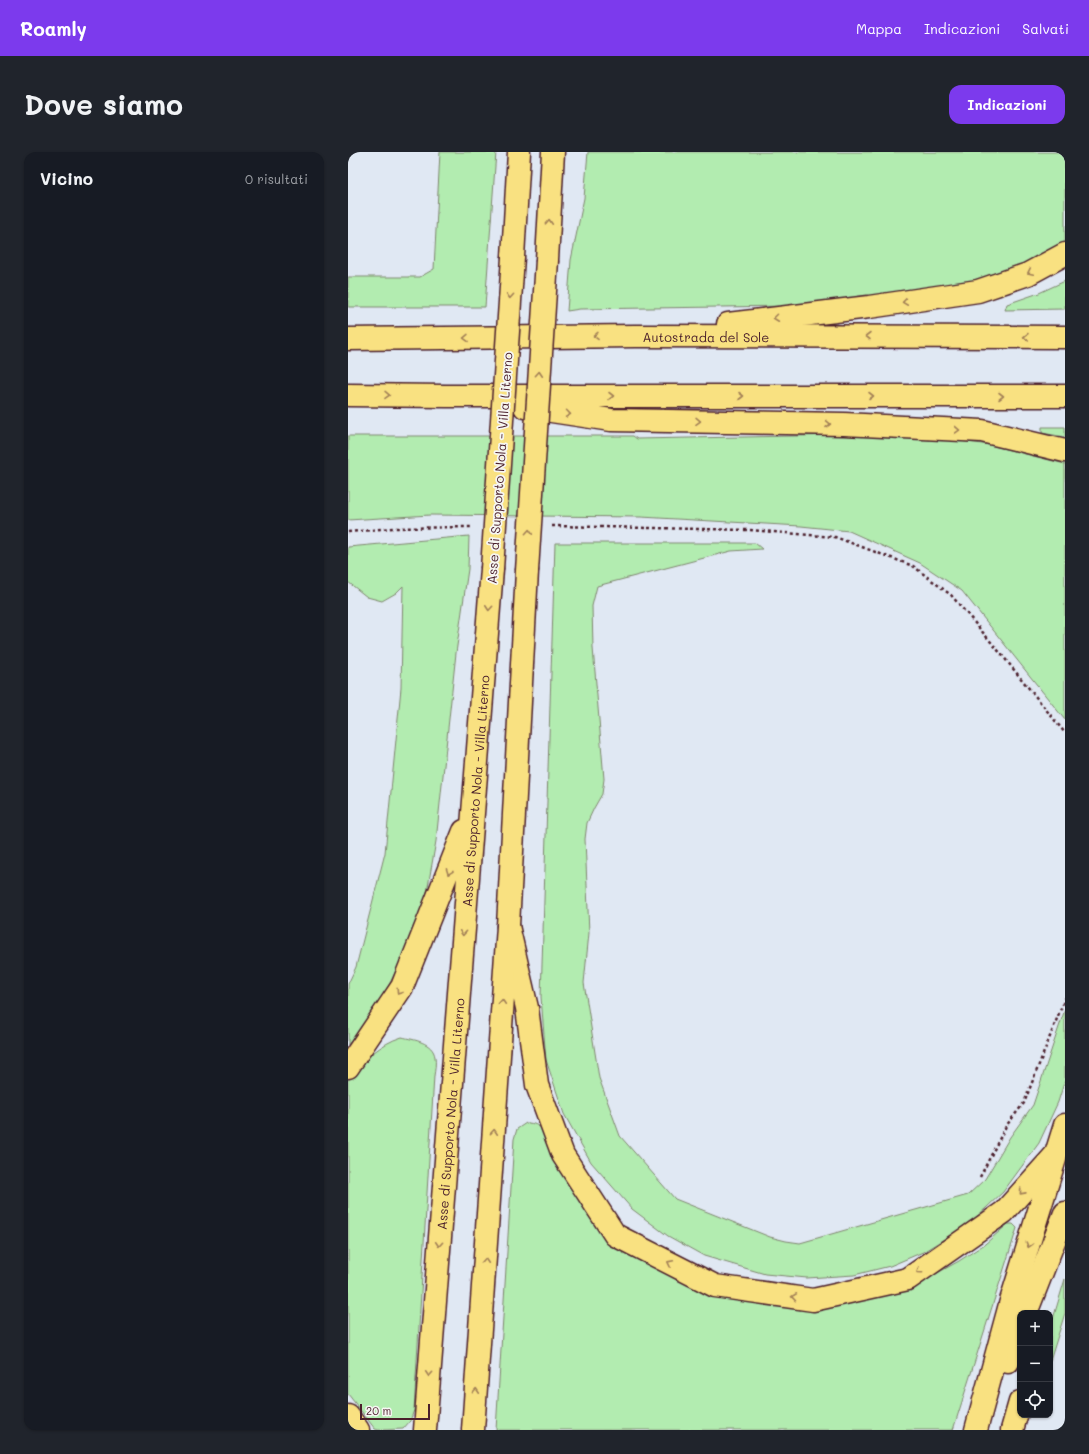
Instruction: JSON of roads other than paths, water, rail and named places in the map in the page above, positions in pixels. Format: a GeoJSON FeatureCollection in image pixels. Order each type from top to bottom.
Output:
{"type":"FeatureCollection","features":[{"type":"Feature","properties":{"kind":"highway","name":"Asse di Supporto Nola - Villa Literno"},"geometry":{"type":"LineString","coordinates":[[425,1430],[492,569],[520,152]]}},
{"type":"Feature","properties":{"kind":"highway"},"geometry":{"type":"LineString","coordinates":[[473,1430],[508,926],[527,570],[553,152]]}},
{"type":"Feature","properties":{"kind":"highway"},"geometry":{"type":"LineString","coordinates":[[635,336],[978,292],[1028,274],[1065,254]]}},
{"type":"Feature","properties":{"kind":"highway","name":"Autostrada del Sole"},"geometry":{"type":"LineString","coordinates":[[348,339],[635,336],[1065,337]]}},
{"type":"Feature","properties":{"kind":"highway"},"geometry":{"type":"LineString","coordinates":[[348,395],[1065,396]]}},
{"type":"Feature","properties":{"kind":"highway"},"geometry":{"type":"LineString","coordinates":[[446,396],[611,420],[844,424],[982,431],[1065,451]]}},
{"type":"Feature","properties":{"kind":"highway"},"geometry":{"type":"LineString","coordinates":[[348,1068],[402,987],[473,810]]}},
{"type":"Feature","properties":{"kind":"highway"},"geometry":{"type":"LineString","coordinates":[[508,926],[527,1008],[537,1085],[563,1156],[615,1236],[715,1286],[813,1300],[908,1279],[1004,1212],[1056,1154]]}},
{"type":"Feature","properties":{"kind":"highway"},"geometry":{"type":"LineString","coordinates":[[976,1430],[1011,1301],[1065,1125]]}},
{"type":"Feature","properties":{"kind":"highway"},"geometry":{"type":"LineString","coordinates":[[1027,1310],[1065,1213]]}},
{"type":"Feature","properties":{"kind":"highway"},"geometry":{"type":"LineString","coordinates":[[1043,1310],[1065,1221]]}},
{"type":"Feature","properties":{"kind":"highway"},"geometry":{"type":"LineString","coordinates":[[981,1430],[1017,1338]]}},
{"type":"Feature","properties":{"kind":"highway"},"geometry":{"type":"LineString","coordinates":[[1012,1430],[1017,1412]]}},
{"type":"Feature","properties":{"kind":"highway"},"geometry":{"type":"LineString","coordinates":[[348,1416],[358,1430]]}}]}
